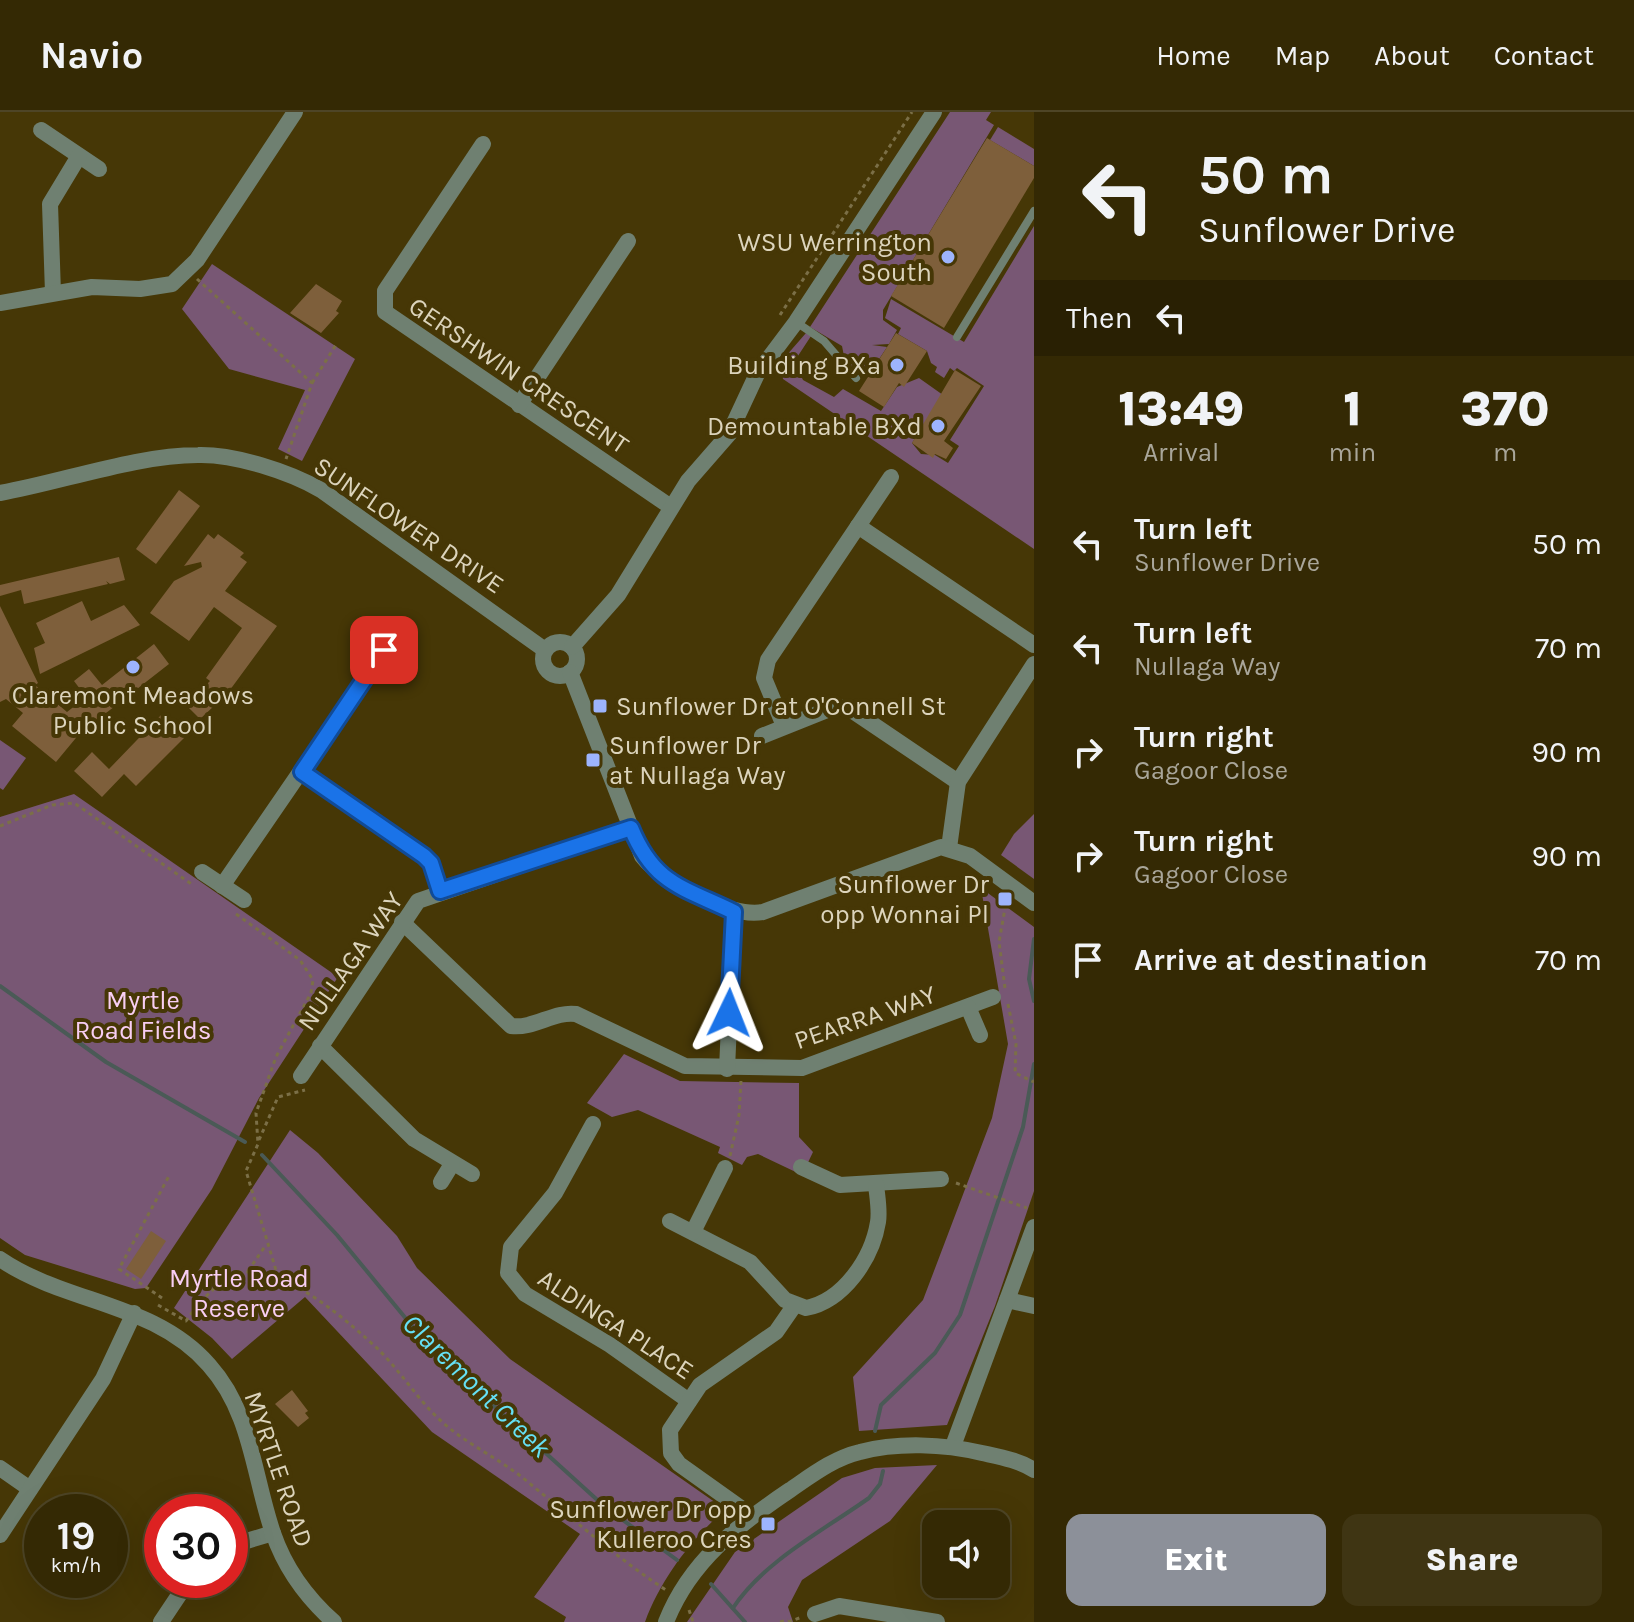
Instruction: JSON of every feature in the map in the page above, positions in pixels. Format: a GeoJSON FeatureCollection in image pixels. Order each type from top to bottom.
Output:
{"type":"FeatureCollection","features":[{"type":"Feature","properties":{"kind":"street"},"geometry":{"type":"LineString","coordinates":[[572,647],[618,595],[697,469],[729,434],[757,374],[796,322],[934,112]]}},
{"type":"Feature","properties":{"kind":"street"},"geometry":{"type":"LineString","coordinates":[[0,303],[108,286],[163,287],[188,271],[286,116]]}},
{"type":"Feature","properties":{"kind":"street"},"geometry":{"type":"LineString","coordinates":[[41,130],[99,169]]}},
{"type":"Feature","properties":{"kind":"street","name":"GERSHWIN CRESCENT"},"geometry":{"type":"LineString","coordinates":[[483,144],[385,291],[383,306],[392,320],[671,507]]}},
{"type":"Feature","properties":{"kind":"street"},"geometry":{"type":"LineString","coordinates":[[53,293],[50,204],[79,156]]}},
{"type":"Feature","properties":{"kind":"street"},"geometry":{"type":"LineString","coordinates":[[519,405],[628,241]]}},
{"type":"Feature","properties":{"kind":"street","name":"SUNFLOWER DRIVE"},"geometry":{"type":"LineString","coordinates":[[0,493],[184,455],[218,456],[282,472],[321,490],[545,650]]}},
{"type":"Feature","properties":{"kind":"street"},"geometry":{"type":"LineString","coordinates":[[784,726],[766,688],[765,669],[891,477]]}},
{"type":"Feature","properties":{"kind":"street"},"geometry":{"type":"LineString","coordinates":[[858,526],[1034,645]]}},
{"type":"Feature","properties":{"kind":"street"},"geometry":{"type":"LineString","coordinates":[[558,642],[572,647],[576,663],[570,672],[555,675],[546,669],[543,660],[545,650],[558,642]]}},
{"type":"Feature","properties":{"kind":"street"},"geometry":{"type":"LineString","coordinates":[[222,886],[384,650]]}},
{"type":"Feature","properties":{"kind":"street"},"geometry":{"type":"LineString","coordinates":[[949,848],[958,782],[1034,664]]}},
{"type":"Feature","properties":{"kind":"street"},"geometry":{"type":"LineString","coordinates":[[570,672],[642,856],[652,869],[734,912],[763,912],[929,849],[949,848],[970,856],[1034,903]]}},
{"type":"Feature","properties":{"kind":"street"},"geometry":{"type":"LineString","coordinates":[[762,736],[832,708],[847,707],[958,782]]}},
{"type":"Feature","properties":{"kind":"street"},"geometry":{"type":"LineString","coordinates":[[302,772],[424,856],[431,863],[440,891]]}},
{"type":"Feature","properties":{"kind":"street","name":"NULLAGA WAY"},"geometry":{"type":"LineString","coordinates":[[303,1082],[320,1046],[418,901],[631,828]]}},
{"type":"Feature","properties":{"kind":"street"},"geometry":{"type":"LineString","coordinates":[[197,878],[222,886],[238,905]]}},
{"type":"Feature","properties":{"kind":"street"},"geometry":{"type":"LineString","coordinates":[[734,912],[734,1069]]}},
{"type":"Feature","properties":{"kind":"street","name":"PEARRA WAY"},"geometry":{"type":"LineString","coordinates":[[402,922],[511,1026],[529,1026],[567,1013],[576,1014],[685,1066],[802,1068],[993,997]]}},
{"type":"Feature","properties":{"kind":"street","name":"PEARRA WAY"},"geometry":{"type":"LineString","coordinates":[[968,1007],[980,1035]]}},
{"type":"Feature","properties":{"kind":"street"},"geometry":{"type":"LineString","coordinates":[[320,1046],[414,1139],[472,1174]]}},
{"type":"Feature","properties":{"kind":"street","name":"ALDINGA PLACE"},"geometry":{"type":"LineString","coordinates":[[593,1124],[555,1193],[511,1247],[508,1273],[525,1294],[610,1345],[689,1401]]}},
{"type":"Feature","properties":{"kind":"street"},"geometry":{"type":"LineString","coordinates":[[441,1182],[452,1164]]}},
{"type":"Feature","properties":{"kind":"street"},"geometry":{"type":"LineString","coordinates":[[801,1167],[840,1185],[941,1179]]}},
{"type":"Feature","properties":{"kind":"street"},"geometry":{"type":"LineString","coordinates":[[693,1232],[725,1168]]}},
{"type":"Feature","properties":{"kind":"street"},"geometry":{"type":"LineString","coordinates":[[670,1221],[750,1262],[794,1306],[806,1308],[824,1303],[842,1291],[855,1276],[878,1223],[876,1184]]}},
{"type":"Feature","properties":{"kind":"street"},"geometry":{"type":"LineString","coordinates":[[953,1446],[1034,1227]]}},
{"type":"Feature","properties":{"kind":"street","name":"MYRTLE ROAD"},"geometry":{"type":"LineString","coordinates":[[0,1259],[45,1285],[134,1313],[189,1345],[224,1385],[246,1428],[273,1533],[294,1577],[334,1622]]}},
{"type":"Feature","properties":{"kind":"street"},"geometry":{"type":"LineString","coordinates":[[1007,1300],[1034,1306]]}},
{"type":"Feature","properties":{"kind":"street"},"geometry":{"type":"LineString","coordinates":[[752,1516],[679,1464],[671,1453],[670,1430],[708,1377],[776,1332],[794,1306]]}},
{"type":"Feature","properties":{"kind":"street"},"geometry":{"type":"LineString","coordinates":[[0,1535],[110,1368],[134,1313]]}},
{"type":"Feature","properties":{"kind":"street"},"geometry":{"type":"LineString","coordinates":[[666,1622],[677,1599],[715,1546],[752,1516],[818,1471],[857,1452],[953,1446],[1020,1462],[1034,1470]]}},
{"type":"Feature","properties":{"kind":"street"},"geometry":{"type":"LineString","coordinates":[[0,1468],[30,1489]]}},
{"type":"Feature","properties":{"kind":"street"},"geometry":{"type":"LineString","coordinates":[[248,1541],[273,1533]]}},
{"type":"Feature","properties":{"kind":"street"},"geometry":{"type":"LineString","coordinates":[[161,1622],[177,1598]]}},
{"type":"Feature","properties":{"kind":"street"},"geometry":{"type":"LineString","coordinates":[[815,1614],[839,1606],[937,1622]]}},
{"type":"Feature","properties":{"kind":"lane"},"geometry":{"type":"LineString","coordinates":[[957,337],[1034,211]]}},
{"type":"Feature","properties":{"kind":"lane"},"geometry":{"type":"LineString","coordinates":[[796,322],[824,341],[856,378]]}},
{"type":"Feature","properties":{"kind":"path"},"geometry":{"type":"LineString","coordinates":[[780,315],[912,112]]}},
{"type":"Feature","properties":{"kind":"path"},"geometry":{"type":"LineString","coordinates":[[188,271],[312,383]]}},
{"type":"Feature","properties":{"kind":"path"},"geometry":{"type":"LineString","coordinates":[[286,459],[312,383],[337,343]]}},
{"type":"Feature","properties":{"kind":"path"},"geometry":{"type":"LineString","coordinates":[[0,826],[52,805],[74,803],[197,878]]}},
{"type":"Feature","properties":{"kind":"path"},"geometry":{"type":"LineString","coordinates":[[238,905],[300,960],[313,980],[311,993],[276,1057],[256,1113],[258,1144]]}},
{"type":"Feature","properties":{"kind":"path"},"geometry":{"type":"LineString","coordinates":[[725,1168],[732,1152],[739,1115],[734,1069]]}},
{"type":"Feature","properties":{"kind":"path"},"geometry":{"type":"LineString","coordinates":[[278,1277],[246,1171],[278,1097],[303,1082]]}},
{"type":"Feature","properties":{"kind":"path"},"geometry":{"type":"LineString","coordinates":[[162,1298],[119,1269],[169,1176]]}},
{"type":"Feature","properties":{"kind":"path"},"geometry":{"type":"LineString","coordinates":[[941,1179],[1027,1208]]}},
{"type":"Feature","properties":{"kind":"path"},"geometry":{"type":"LineString","coordinates":[[158,1305],[186,1321],[203,1299],[248,1271],[266,1245]]}},
{"type":"Feature","properties":{"kind":"path"},"geometry":{"type":"LineString","coordinates":[[248,1271],[278,1277],[313,1297],[379,1351],[449,1428],[497,1458],[629,1566],[677,1599],[689,1609],[693,1622]]}},
{"type":"Feature","properties":{"kind":"path"},"geometry":{"type":"LineString","coordinates":[[203,1299],[226,1311]]}},
{"type":"Feature","properties":{"kind":"path"},"geometry":{"type":"LineString","coordinates":[[780,1622],[788,1620]]}},
{"type":"Feature","properties":{"kind":"green space"},"geometry":{"type":"Polygon","coordinates":[[[950,112],[991,112],[986,120],[994,125],[883,310],[883,320],[897,330],[889,344],[872,345],[887,347],[868,376],[845,361],[842,346],[810,327],[950,112]]]}},
{"type":"Feature","properties":{"kind":"green space"},"geometry":{"type":"Polygon","coordinates":[[[998,127],[1034,149],[1034,166],[990,140],[998,127]]]}},
{"type":"Feature","properties":{"kind":"green space"},"geometry":{"type":"Polygon","coordinates":[[[1034,226],[1034,549],[783,379],[779,364],[806,333],[811,336],[794,362],[803,380],[834,397],[843,389],[881,411],[897,387],[919,378],[943,395],[912,443],[921,454],[935,455],[948,463],[959,446],[950,440],[984,386],[957,368],[954,371],[950,368],[944,378],[935,372],[937,367],[931,363],[927,351],[898,334],[901,328],[885,318],[891,299],[964,342],[1034,226]]]}},
{"type":"Feature","properties":{"kind":"green space"},"geometry":{"type":"Polygon","coordinates":[[[212,264],[355,359],[302,461],[278,449],[305,390],[229,369],[182,309],[212,264]]]}},
{"type":"Feature","properties":{"kind":"green space"},"geometry":{"type":"Polygon","coordinates":[[[0,740],[26,758],[3,790],[0,788],[0,740]]]}},
{"type":"Feature","properties":{"kind":"green space","name":"Myrtle Road Fields"},"geometry":{"type":"Polygon","coordinates":[[[74,794],[338,977],[259,1098],[212,1189],[146,1288],[135,1289],[25,1255],[0,1238],[0,817],[74,794]]]}},
{"type":"Feature","properties":{"kind":"green space"},"geometry":{"type":"Polygon","coordinates":[[[1034,814],[1034,879],[1001,855],[1014,834],[1034,814]]]}},
{"type":"Feature","properties":{"kind":"green space"},"geometry":{"type":"Polygon","coordinates":[[[981,888],[1034,927],[1034,1191],[995,1306],[947,1425],[859,1431],[853,1377],[923,1300],[992,1118],[1008,1044],[981,888]]]}},
{"type":"Feature","properties":{"kind":"green space"},"geometry":{"type":"Polygon","coordinates":[[[624,1054],[680,1081],[799,1083],[799,1137],[813,1152],[802,1175],[758,1154],[747,1157],[742,1165],[718,1153],[720,1147],[638,1110],[612,1117],[587,1103],[624,1054]]]}},
{"type":"Feature","properties":{"kind":"green space","name":"Myrtle Road Reserve"},"geometry":{"type":"Polygon","coordinates":[[[290,1130],[318,1153],[397,1236],[417,1268],[510,1359],[719,1505],[719,1515],[676,1564],[645,1622],[564,1622],[566,1617],[534,1597],[580,1534],[432,1432],[305,1297],[232,1359],[212,1338],[174,1308],[290,1130]]]}},
{"type":"Feature","properties":{"kind":"green space"},"geometry":{"type":"Polygon","coordinates":[[[937,1465],[890,1521],[802,1580],[788,1607],[793,1622],[687,1622],[735,1552],[842,1478],[875,1468],[937,1465]]]}},
{"type":"Feature","properties":{"kind":"building"},"geometry":{"type":"Polygon","coordinates":[[[987,138],[1034,166],[1034,178],[944,328],[891,296],[987,138]]]}},
{"type":"Feature","properties":{"kind":"building"},"geometry":{"type":"Polygon","coordinates":[[[316,284],[342,301],[336,311],[339,313],[321,333],[290,313],[316,284]]]}},
{"type":"Feature","properties":{"kind":"building","name":"Building BXa"},"geometry":{"type":"Polygon","coordinates":[[[896,333],[927,351],[904,387],[899,383],[884,407],[859,391],[896,333]]]}},
{"type":"Feature","properties":{"kind":"building"},"geometry":{"type":"Polygon","coordinates":[[[955,370],[981,386],[944,441],[953,448],[946,459],[935,454],[933,458],[912,443],[955,370]]]}},
{"type":"Feature","properties":{"kind":"building"},"geometry":{"type":"Polygon","coordinates":[[[179,490],[200,506],[156,564],[136,549],[179,490]]]}},
{"type":"Feature","properties":{"kind":"building"},"geometry":{"type":"Polygon","coordinates":[[[208,534],[214,539],[218,534],[244,553],[240,557],[247,562],[225,591],[277,626],[227,694],[200,719],[186,705],[210,681],[206,678],[242,628],[214,607],[189,641],[150,613],[174,581],[202,567],[201,562],[184,566],[208,534]]]}},
{"type":"Feature","properties":{"kind":"building"},"geometry":{"type":"Polygon","coordinates":[[[119,557],[125,580],[110,584],[106,581],[108,584],[24,604],[21,590],[0,596],[0,585],[119,557]]]}},
{"type":"Feature","properties":{"kind":"building"},"geometry":{"type":"Polygon","coordinates":[[[82,601],[91,621],[124,605],[140,625],[40,674],[34,648],[45,643],[36,623],[82,601]]]}},
{"type":"Feature","properties":{"kind":"building"},"geometry":{"type":"Polygon","coordinates":[[[0,606],[38,683],[35,685],[67,712],[86,697],[74,681],[89,669],[102,685],[154,644],[169,664],[92,724],[90,721],[56,762],[12,726],[23,713],[6,699],[0,702],[0,606]]]}},
{"type":"Feature","properties":{"kind":"building"},"geometry":{"type":"Polygon","coordinates":[[[163,713],[178,728],[183,723],[191,731],[136,786],[124,774],[102,797],[74,771],[92,752],[109,769],[163,713]]]}},
{"type":"Feature","properties":{"kind":"building"},"geometry":{"type":"Polygon","coordinates":[[[151,1231],[166,1241],[141,1279],[126,1269],[151,1231]]]}},
{"type":"Feature","properties":{"kind":"building"},"geometry":{"type":"Polygon","coordinates":[[[292,1390],[308,1411],[305,1413],[309,1418],[298,1427],[275,1404],[292,1390]]]}},
{"type":"Feature","properties":{"kind":"waterway"},"geometry":{"type":"LineString","coordinates":[[1034,939],[1029,979],[1034,1001]]}},
{"type":"Feature","properties":{"kind":"waterway","name":"Claremont Creek"},"geometry":{"type":"LineString","coordinates":[[0,986],[106,1062],[245,1142]]}},
{"type":"Feature","properties":{"kind":"waterway"},"geometry":{"type":"LineString","coordinates":[[875,1431],[881,1405],[935,1353],[960,1315],[1023,1127],[1034,1064]]}},
{"type":"Feature","properties":{"kind":"waterway","name":"Claremont Creek"},"geometry":{"type":"LineString","coordinates":[[262,1155],[337,1235],[431,1349],[604,1506],[677,1560]]}},
{"type":"Feature","properties":{"kind":"waterway"},"geometry":{"type":"LineString","coordinates":[[733,1608],[761,1575],[778,1561],[869,1498],[880,1484],[883,1471]]}},
{"type":"Feature","properties":{"kind":"waterway","name":"Claremont Creek"},"geometry":{"type":"LineString","coordinates":[[711,1584],[745,1622]]}},
{"type":"Feature","properties":{"kind":"place","name":"WSU Werrington South"},"geometry":{"type":"Point","coordinates":[948,257]}},
{"type":"Feature","properties":{"kind":"place","name":"Building BXa"},"geometry":{"type":"Point","coordinates":[897,365]}},
{"type":"Feature","properties":{"kind":"place","name":"Demountable BXd"},"geometry":{"type":"Point","coordinates":[938,426]}},
{"type":"Feature","properties":{"kind":"place","name":"Claremont Meadows Public School"},"geometry":{"type":"Point","coordinates":[133,667]}},
{"type":"Feature","properties":{"kind":"place","name":"Sunflower Dr at O'Connell St"},"geometry":{"type":"Point","coordinates":[600,706]}},
{"type":"Feature","properties":{"kind":"place","name":"Sunflower Dr at Nullaga Way"},"geometry":{"type":"Point","coordinates":[593,760]}},
{"type":"Feature","properties":{"kind":"place","name":"Sunflower Dr opp Wonnai Pl"},"geometry":{"type":"Point","coordinates":[1005,899]}},
{"type":"Feature","properties":{"kind":"place","name":"Sunflower Dr opp Kulleroo Cres"},"geometry":{"type":"Point","coordinates":[768,1524]}},
{"type":"Feature","properties":{"kind":"route"},"geometry":{"type":"LineString","coordinates":[[384,650],[302,772],[424,856],[431,863],[440,891],[631,828],[642,856],[652,869],[734,912],[729,1013]]}}]}
